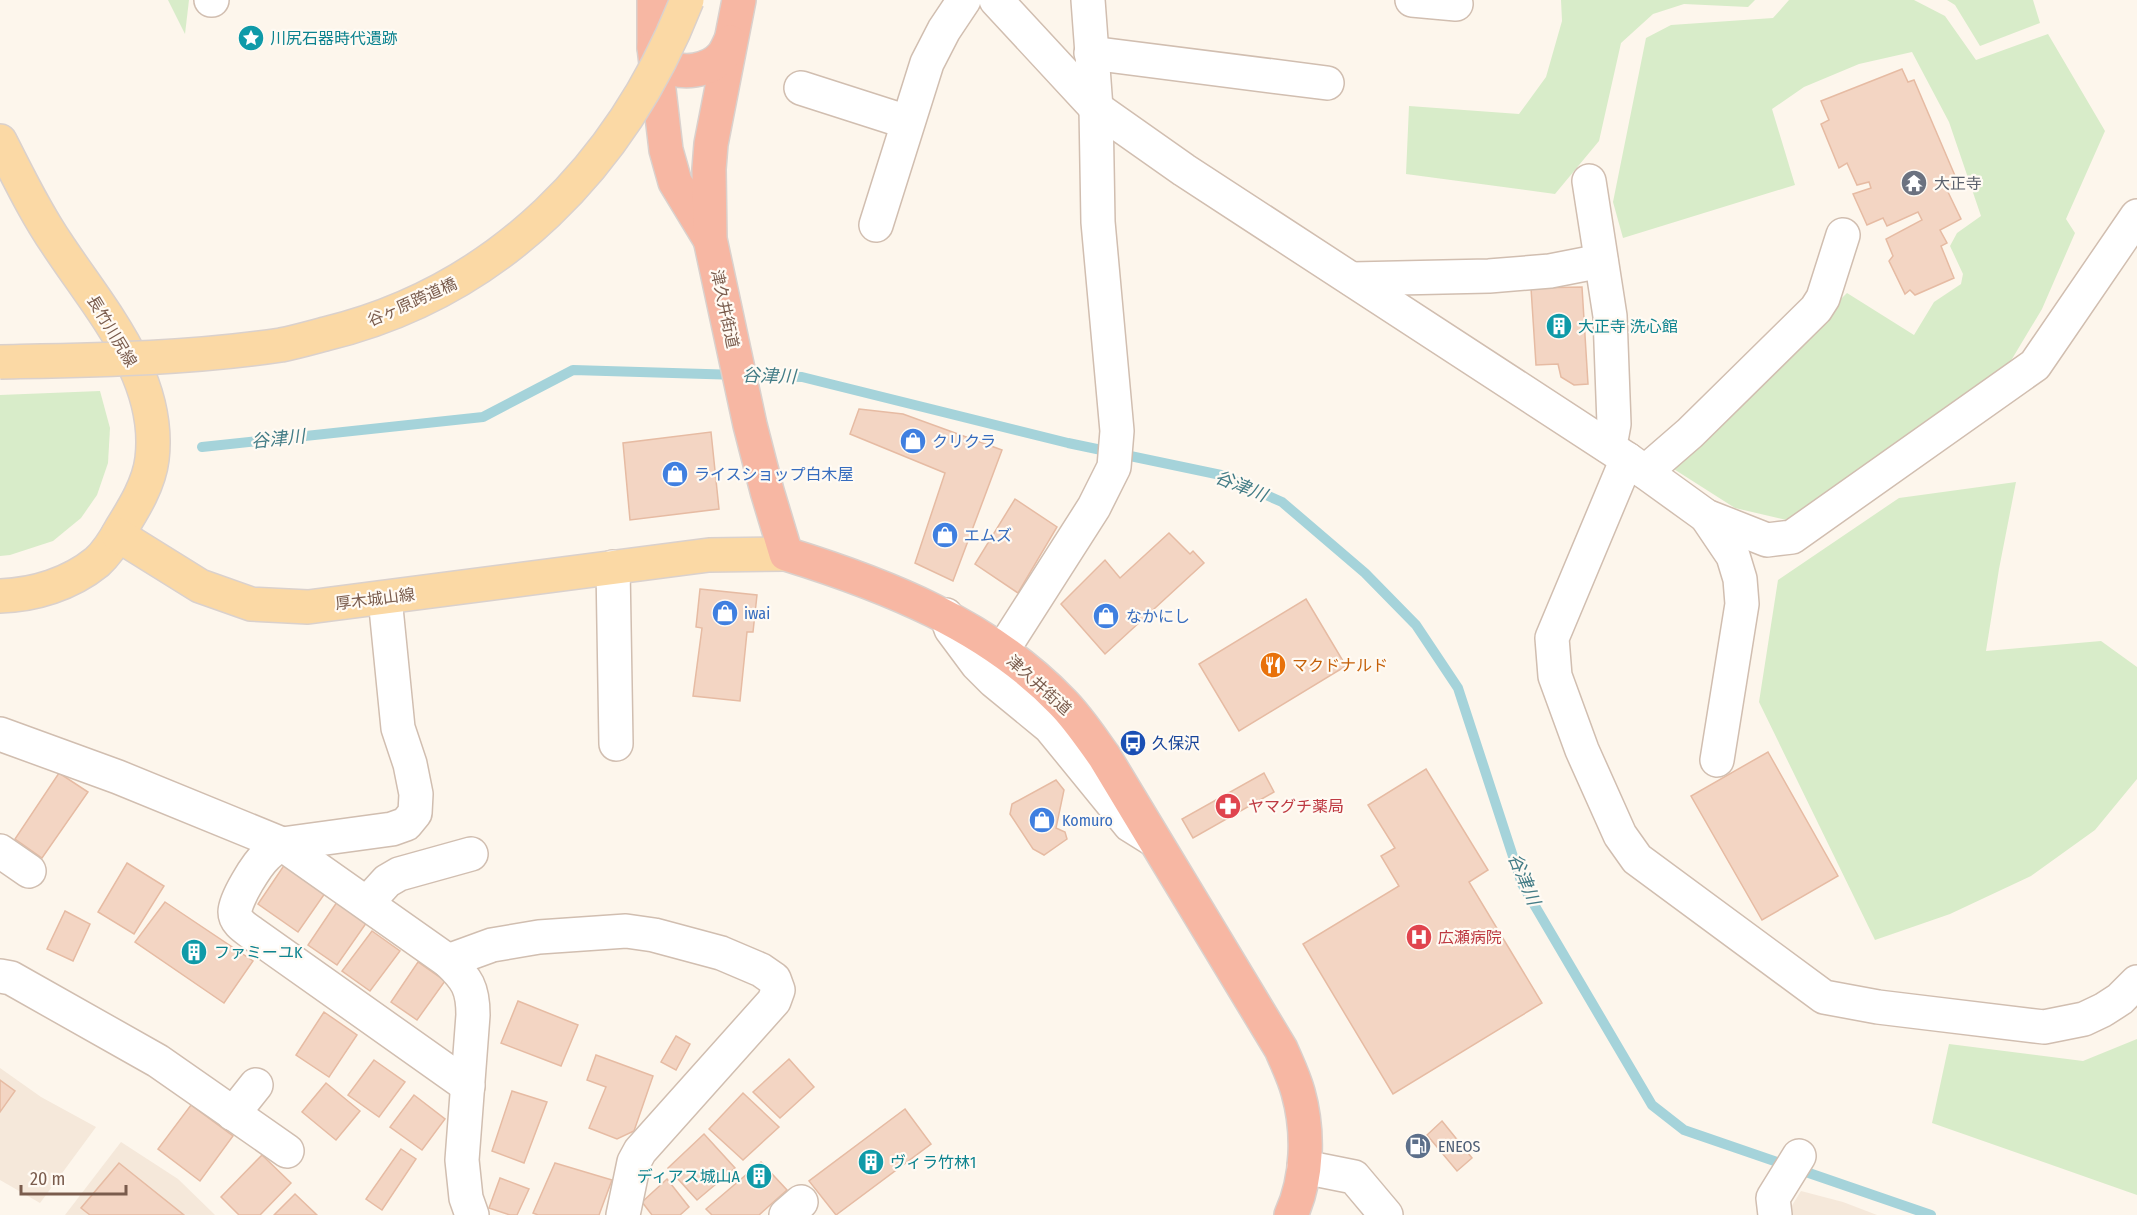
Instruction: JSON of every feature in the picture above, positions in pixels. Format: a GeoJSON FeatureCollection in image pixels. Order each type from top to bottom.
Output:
{"type":"FeatureCollection","features":[{"type":"Feature","properties":{"kind":"highway","name":"津久井街道"},"geometry":{"type":"LineString","coordinates":[[654,0],[654,47],[666,150],[675,182],[710,239]]}},
{"type":"Feature","properties":{"kind":"highway","name":"津久井街道"},"geometry":{"type":"LineString","coordinates":[[739,0],[710,153],[710,239],[750,425],[786,554],[848,573],[946,615],[1002,651],[1033,675],[1062,702],[1084,728],[1104,756],[1281,1049],[1298,1092],[1305,1125],[1304,1167],[1298,1201],[1291,1215]]}},
{"type":"Feature","properties":{"kind":"highway"},"geometry":{"type":"LineString","coordinates":[[654,47],[663,62],[675,70],[689,71],[709,66],[722,57],[730,42]]}},
{"type":"Feature","properties":{"kind":"main road","name":"谷ヶ原跨道橋"},"geometry":{"type":"LineString","coordinates":[[0,362],[158,358],[282,344],[357,326],[409,307],[464,278],[514,243],[563,199],[605,148],[638,98],[672,37],[687,0]]}},
{"type":"Feature","properties":{"kind":"main road","name":"長竹川尻線"},"geometry":{"type":"LineString","coordinates":[[0,141],[55,242],[124,345],[144,387],[151,418],[152,460],[143,489],[118,535]]}},
{"type":"Feature","properties":{"kind":"main road"},"geometry":{"type":"LineString","coordinates":[[0,596],[22,595],[62,583],[98,561],[118,535]]}},
{"type":"Feature","properties":{"kind":"main road","name":"厚木城山線"},"geometry":{"type":"LineString","coordinates":[[118,535],[200,586],[251,604],[308,607],[709,555],[786,554]]}},
{"type":"Feature","properties":{"kind":"street"},"geometry":{"type":"LineString","coordinates":[[876,225],[927,63],[944,30],[964,0]]}},
{"type":"Feature","properties":{"kind":"street"},"geometry":{"type":"LineString","coordinates":[[996,0],[1096,108],[1184,170],[1627,459],[1706,516],[1767,540],[1792,537],[2035,365],[2137,216]]}},
{"type":"Feature","properties":{"kind":"street"},"geometry":{"type":"LineString","coordinates":[[1002,651],[1094,507],[1114,467],[1117,431],[1098,222],[1096,108],[1088,0]]}},
{"type":"Feature","properties":{"kind":"street"},"geometry":{"type":"LineString","coordinates":[[1412,0],[1456,4]]}},
{"type":"Feature","properties":{"kind":"street"},"geometry":{"type":"LineString","coordinates":[[1091,53],[1327,83]]}},
{"type":"Feature","properties":{"kind":"street"},"geometry":{"type":"LineString","coordinates":[[801,88],[907,122]]}},
{"type":"Feature","properties":{"kind":"street"},"geometry":{"type":"LineString","coordinates":[[1589,181],[1610,316],[1614,424],[1612,435],[1627,459]]}},
{"type":"Feature","properties":{"kind":"street"},"geometry":{"type":"LineString","coordinates":[[1843,235],[1823,298],[1816,309],[1698,425],[1627,459],[1552,638],[1555,676],[1582,750],[1620,835],[1637,859],[1824,997],[1878,1007],[2044,1028],[2085,1019],[2120,999],[2137,982]]}},
{"type":"Feature","properties":{"kind":"street"},"geometry":{"type":"LineString","coordinates":[[1352,279],[1489,276],[1550,271],[1601,261]]}},
{"type":"Feature","properties":{"kind":"street"},"geometry":{"type":"LineString","coordinates":[[1706,516],[1733,556],[1740,579],[1742,604],[1717,760]]}},
{"type":"Feature","properties":{"kind":"street"},"geometry":{"type":"LineString","coordinates":[[614,567],[616,744]]}},
{"type":"Feature","properties":{"kind":"street"},"geometry":{"type":"LineString","coordinates":[[385,598],[398,728],[410,764],[416,794],[415,813],[406,824],[392,829],[282,844],[268,853],[261,861],[237,902],[235,914],[241,925],[468,1086]]}},
{"type":"Feature","properties":{"kind":"street"},"geometry":{"type":"LineString","coordinates":[[946,615],[951,629],[977,664],[1050,728],[1130,825],[1154,840]]}},
{"type":"Feature","properties":{"kind":"street"},"geometry":{"type":"LineString","coordinates":[[0,734],[118,777],[282,844],[448,961],[468,984],[473,997],[462,1160],[466,1198],[472,1215]]}},
{"type":"Feature","properties":{"kind":"street"},"geometry":{"type":"LineString","coordinates":[[0,851],[29,871]]}},
{"type":"Feature","properties":{"kind":"street"},"geometry":{"type":"LineString","coordinates":[[367,903],[387,881],[399,874],[471,854]]}},
{"type":"Feature","properties":{"kind":"street"},"geometry":{"type":"LineString","coordinates":[[448,961],[492,945],[539,938],[626,931],[654,935],[721,954],[761,970],[774,979],[778,990],[774,1001],[640,1151],[634,1162],[623,1215]]}},
{"type":"Feature","properties":{"kind":"street"},"geometry":{"type":"LineString","coordinates":[[0,976],[11,978],[158,1060],[287,1151]]}},
{"type":"Feature","properties":{"kind":"street"},"geometry":{"type":"LineString","coordinates":[[233,1113],[256,1085]]}},
{"type":"Feature","properties":{"kind":"street"},"geometry":{"type":"LineString","coordinates":[[1774,1207],[1799,1156]]}},
{"type":"Feature","properties":{"kind":"street"},"geometry":{"type":"LineString","coordinates":[[1304,1167],[1354,1177],[1386,1215]]}},
{"type":"Feature","properties":{"kind":"shaded area"},"geometry":{"type":"Polygon","coordinates":[[[0,1068],[41,1097],[96,1127],[40,1203],[0,1180],[0,1068]]]}},
{"type":"Feature","properties":{"kind":"shaded area"},"geometry":{"type":"Polygon","coordinates":[[[121,1142],[178,1179],[215,1215],[65,1215],[121,1142]]]}},
{"type":"Feature","properties":{"kind":"shaded area"},"geometry":{"type":"Polygon","coordinates":[[[1801,1191],[1843,1202],[1877,1215],[1793,1215],[1788,1212],[1801,1191]]]}},
{"type":"Feature","properties":{"kind":"green space"},"geometry":{"type":"Polygon","coordinates":[[[168,0],[189,0],[185,34],[168,0]]]}},
{"type":"Feature","properties":{"kind":"green space"},"geometry":{"type":"Polygon","coordinates":[[[1561,0],[1755,0],[1748,7],[1684,4],[1653,14],[1621,43],[1599,141],[1555,194],[1406,174],[1409,106],[1519,114],[1546,77],[1562,21],[1561,0]]]}},
{"type":"Feature","properties":{"kind":"green space"},"geometry":{"type":"Polygon","coordinates":[[[1789,0],[1914,0],[1945,16],[1976,60],[2048,34],[2105,131],[2066,219],[2075,233],[2042,309],[2003,374],[1795,522],[1735,508],[1669,466],[1847,293],[1914,335],[1934,302],[1961,284],[1963,274],[1950,246],[1957,233],[1981,216],[1949,122],[1912,52],[1859,64],[1804,87],[1772,109],[1795,185],[1623,238],[1613,202],[1646,38],[1671,25],[1773,18],[1789,0]]]}},
{"type":"Feature","properties":{"kind":"green space"},"geometry":{"type":"Polygon","coordinates":[[[1947,0],[2033,0],[2040,23],[1980,46],[1955,5],[1947,0]]]}},
{"type":"Feature","properties":{"kind":"green space"},"geometry":{"type":"Polygon","coordinates":[[[100,391],[110,428],[108,463],[97,495],[81,518],[53,541],[0,556],[0,395],[100,391]]]}},
{"type":"Feature","properties":{"kind":"green space"},"geometry":{"type":"Polygon","coordinates":[[[2016,482],[1986,651],[2101,641],[2137,667],[2137,779],[2095,830],[2031,876],[1950,914],[1875,940],[1759,702],[1778,580],[1899,498],[2016,482]]]}},
{"type":"Feature","properties":{"kind":"green space"},"geometry":{"type":"Polygon","coordinates":[[[2137,1039],[2137,1195],[1932,1123],[1949,1044],[2083,1061],[2137,1039]]]}},
{"type":"Feature","properties":{"kind":"building","name":"大正寺"},"geometry":{"type":"Polygon","coordinates":[[[1902,69],[1908,82],[1914,80],[1959,185],[1947,190],[1961,219],[1940,230],[1947,243],[1941,246],[1954,278],[1915,295],[1910,290],[1905,294],[1889,261],[1893,256],[1886,239],[1922,220],[1918,212],[1887,226],[1883,218],[1867,225],[1853,194],[1871,188],[1869,182],[1857,185],[1847,163],[1839,168],[1821,124],[1829,120],[1821,101],[1902,69]]]}},
{"type":"Feature","properties":{"kind":"building","name":"大正寺 洗心館"},"geometry":{"type":"Polygon","coordinates":[[[1582,287],[1588,384],[1574,385],[1561,377],[1558,364],[1536,365],[1531,288],[1582,287]]]}},
{"type":"Feature","properties":{"kind":"building"},"geometry":{"type":"Polygon","coordinates":[[[859,409],[903,414],[1002,450],[953,581],[915,563],[945,473],[850,434],[859,409]]]}},
{"type":"Feature","properties":{"kind":"building"},"geometry":{"type":"Polygon","coordinates":[[[711,432],[719,509],[630,520],[623,443],[711,432]]]}},
{"type":"Feature","properties":{"kind":"building"},"geometry":{"type":"Polygon","coordinates":[[[1015,499],[1057,527],[1018,593],[975,564],[1015,499]]]}},
{"type":"Feature","properties":{"kind":"building"},"geometry":{"type":"Polygon","coordinates":[[[1169,533],[1190,554],[1193,551],[1204,563],[1105,654],[1061,604],[1105,560],[1120,578],[1169,533]]]}},
{"type":"Feature","properties":{"kind":"building"},"geometry":{"type":"Polygon","coordinates":[[[700,589],[757,595],[753,632],[747,632],[740,701],[693,696],[702,628],[696,627],[700,589]]]}},
{"type":"Feature","properties":{"kind":"building","name":"マクドナルド"},"geometry":{"type":"Polygon","coordinates":[[[1306,599],[1346,666],[1239,731],[1199,664],[1306,599]]]}},
{"type":"Feature","properties":{"kind":"building"},"geometry":{"type":"Polygon","coordinates":[[[1768,752],[1838,876],[1762,920],[1691,796],[1768,752]]]}},
{"type":"Feature","properties":{"kind":"building"},"geometry":{"type":"Polygon","coordinates":[[[1426,769],[1488,870],[1469,882],[1542,1003],[1393,1094],[1303,944],[1399,886],[1381,856],[1395,848],[1368,805],[1426,769]]]}},
{"type":"Feature","properties":{"kind":"building"},"geometry":{"type":"Polygon","coordinates":[[[59,773],[88,792],[42,858],[15,839],[59,773]]]}},
{"type":"Feature","properties":{"kind":"building","name":"ヤマグチ薬局"},"geometry":{"type":"Polygon","coordinates":[[[1264,773],[1274,792],[1193,838],[1182,819],[1264,773]]]}},
{"type":"Feature","properties":{"kind":"building"},"geometry":{"type":"Polygon","coordinates":[[[1056,780],[1064,790],[1056,828],[1065,832],[1067,839],[1044,855],[1033,849],[1010,814],[1012,804],[1056,780]]]}},
{"type":"Feature","properties":{"kind":"building"},"geometry":{"type":"Polygon","coordinates":[[[287,861],[328,889],[298,932],[258,904],[287,861]]]}},
{"type":"Feature","properties":{"kind":"building"},"geometry":{"type":"Polygon","coordinates":[[[127,863],[164,886],[134,934],[98,912],[127,863]]]}},
{"type":"Feature","properties":{"kind":"building","name":"ファミーユK"},"geometry":{"type":"Polygon","coordinates":[[[165,902],[253,961],[224,1003],[135,942],[165,902]]]}},
{"type":"Feature","properties":{"kind":"building"},"geometry":{"type":"Polygon","coordinates":[[[337,902],[367,922],[337,965],[308,945],[337,902]]]}},
{"type":"Feature","properties":{"kind":"building"},"geometry":{"type":"Polygon","coordinates":[[[65,911],[90,924],[73,961],[47,949],[65,911]]]}},
{"type":"Feature","properties":{"kind":"building"},"geometry":{"type":"Polygon","coordinates":[[[372,931],[400,951],[370,991],[342,971],[372,931]]]}},
{"type":"Feature","properties":{"kind":"building"},"geometry":{"type":"Polygon","coordinates":[[[418,962],[445,981],[417,1020],[391,1002],[418,962]]]}},
{"type":"Feature","properties":{"kind":"building"},"geometry":{"type":"Polygon","coordinates":[[[518,1001],[578,1025],[561,1066],[501,1043],[518,1001]]]}},
{"type":"Feature","properties":{"kind":"building"},"geometry":{"type":"Polygon","coordinates":[[[324,1012],[357,1035],[329,1077],[296,1055],[324,1012]]]}},
{"type":"Feature","properties":{"kind":"building"},"geometry":{"type":"Polygon","coordinates":[[[676,1036],[690,1044],[676,1070],[661,1062],[676,1036]]]}},
{"type":"Feature","properties":{"kind":"building"},"geometry":{"type":"Polygon","coordinates":[[[596,1055],[653,1076],[634,1131],[617,1139],[589,1128],[606,1087],[587,1080],[596,1055]]]}},
{"type":"Feature","properties":{"kind":"building"},"geometry":{"type":"Polygon","coordinates":[[[789,1059],[814,1087],[780,1118],[753,1092],[789,1059]]]}},
{"type":"Feature","properties":{"kind":"building"},"geometry":{"type":"Polygon","coordinates":[[[374,1060],[405,1082],[379,1117],[348,1095],[374,1060]]]}},
{"type":"Feature","properties":{"kind":"building"},"geometry":{"type":"Polygon","coordinates":[[[0,1080],[15,1091],[0,1112],[0,1080]]]}},
{"type":"Feature","properties":{"kind":"building"},"geometry":{"type":"Polygon","coordinates":[[[326,1083],[360,1111],[336,1140],[302,1112],[326,1083]]]}},
{"type":"Feature","properties":{"kind":"building"},"geometry":{"type":"Polygon","coordinates":[[[512,1091],[547,1102],[524,1163],[492,1151],[512,1091]]]}},
{"type":"Feature","properties":{"kind":"building"},"geometry":{"type":"Polygon","coordinates":[[[743,1093],[779,1127],[743,1160],[709,1129],[743,1093]]]}},
{"type":"Feature","properties":{"kind":"building"},"geometry":{"type":"Polygon","coordinates":[[[414,1095],[445,1119],[422,1150],[390,1127],[414,1095]]]}},
{"type":"Feature","properties":{"kind":"building"},"geometry":{"type":"Polygon","coordinates":[[[191,1105],[233,1136],[200,1181],[158,1149],[191,1105]]]}},
{"type":"Feature","properties":{"kind":"building","name":"ヴィラ竹林1"},"geometry":{"type":"Polygon","coordinates":[[[905,1109],[931,1144],[836,1215],[809,1181],[905,1109]]]}},
{"type":"Feature","properties":{"kind":"building"},"geometry":{"type":"Polygon","coordinates":[[[1442,1121],[1472,1158],[1457,1171],[1427,1135],[1442,1121]]]}},
{"type":"Feature","properties":{"kind":"building"},"geometry":{"type":"Polygon","coordinates":[[[704,1134],[735,1168],[697,1200],[668,1168],[704,1134]]]}},
{"type":"Feature","properties":{"kind":"building"},"geometry":{"type":"Polygon","coordinates":[[[401,1149],[416,1159],[382,1210],[366,1199],[401,1149]]]}},
{"type":"Feature","properties":{"kind":"building"},"geometry":{"type":"Polygon","coordinates":[[[262,1155],[291,1183],[260,1215],[239,1215],[221,1197],[262,1155]]]}},
{"type":"Feature","properties":{"kind":"building","name":"ディアス城山A"},"geometry":{"type":"Polygon","coordinates":[[[761,1162],[787,1190],[759,1215],[712,1215],[706,1209],[761,1162]]]}},
{"type":"Feature","properties":{"kind":"building"},"geometry":{"type":"Polygon","coordinates":[[[119,1163],[184,1215],[90,1215],[81,1208],[119,1163]]]}},
{"type":"Feature","properties":{"kind":"building"},"geometry":{"type":"Polygon","coordinates":[[[555,1163],[612,1180],[599,1215],[538,1215],[533,1213],[555,1163]]]}},
{"type":"Feature","properties":{"kind":"building"},"geometry":{"type":"Polygon","coordinates":[[[500,1178],[529,1189],[517,1215],[489,1208],[500,1178]]]}},
{"type":"Feature","properties":{"kind":"building"},"geometry":{"type":"Polygon","coordinates":[[[667,1179],[689,1207],[680,1215],[652,1215],[642,1202],[667,1179]]]}},
{"type":"Feature","properties":{"kind":"building"},"geometry":{"type":"Polygon","coordinates":[[[295,1194],[317,1215],[274,1215],[295,1194]]]}},
{"type":"Feature","properties":{"kind":"waterway","name":"谷津川"},"geometry":{"type":"LineString","coordinates":[[202,447],[483,417],[573,370],[802,377],[1068,443],[1221,475],[1282,502],[1365,573],[1416,625],[1458,688],[1522,884],[1652,1105],[1684,1130],[1931,1215]]}},
{"type":"Feature","properties":{"kind":"place","name":"川尻石器時代遺跡"},"geometry":{"type":"Point","coordinates":[251,38]}},
{"type":"Feature","properties":{"kind":"place","name":"大正寺"},"geometry":{"type":"Point","coordinates":[1914,183]}},
{"type":"Feature","properties":{"kind":"place","name":"大正寺 洗心館"},"geometry":{"type":"Point","coordinates":[1559,326]}},
{"type":"Feature","properties":{"kind":"place","name":"クリクラ"},"geometry":{"type":"Point","coordinates":[913,441]}},
{"type":"Feature","properties":{"kind":"place","name":"ライスショップ白木屋"},"geometry":{"type":"Point","coordinates":[675,474]}},
{"type":"Feature","properties":{"kind":"place","name":"エムズ"},"geometry":{"type":"Point","coordinates":[945,535]}},
{"type":"Feature","properties":{"kind":"place","name":"iwai"},"geometry":{"type":"Point","coordinates":[725,613]}},
{"type":"Feature","properties":{"kind":"place","name":"なかにし"},"geometry":{"type":"Point","coordinates":[1106,616]}},
{"type":"Feature","properties":{"kind":"place","name":"マクドナルド"},"geometry":{"type":"Point","coordinates":[1273,665]}},
{"type":"Feature","properties":{"kind":"place","name":"久保沢"},"geometry":{"type":"Point","coordinates":[1133,743]}},
{"type":"Feature","properties":{"kind":"place","name":"ヤマグチ薬局"},"geometry":{"type":"Point","coordinates":[1228,806]}},
{"type":"Feature","properties":{"kind":"place","name":"Komuro"},"geometry":{"type":"Point","coordinates":[1042,820]}},
{"type":"Feature","properties":{"kind":"place","name":"広瀬病院"},"geometry":{"type":"Point","coordinates":[1419,937]}},
{"type":"Feature","properties":{"kind":"place","name":"ファミーユK"},"geometry":{"type":"Point","coordinates":[194,952]}},
{"type":"Feature","properties":{"kind":"place","name":"ENEOS"},"geometry":{"type":"Point","coordinates":[1418,1146]}},
{"type":"Feature","properties":{"kind":"place","name":"ヴィラ竹林1"},"geometry":{"type":"Point","coordinates":[871,1162]}},
{"type":"Feature","properties":{"kind":"place","name":"ディアス城山A"},"geometry":{"type":"Point","coordinates":[759,1176]}}]}
